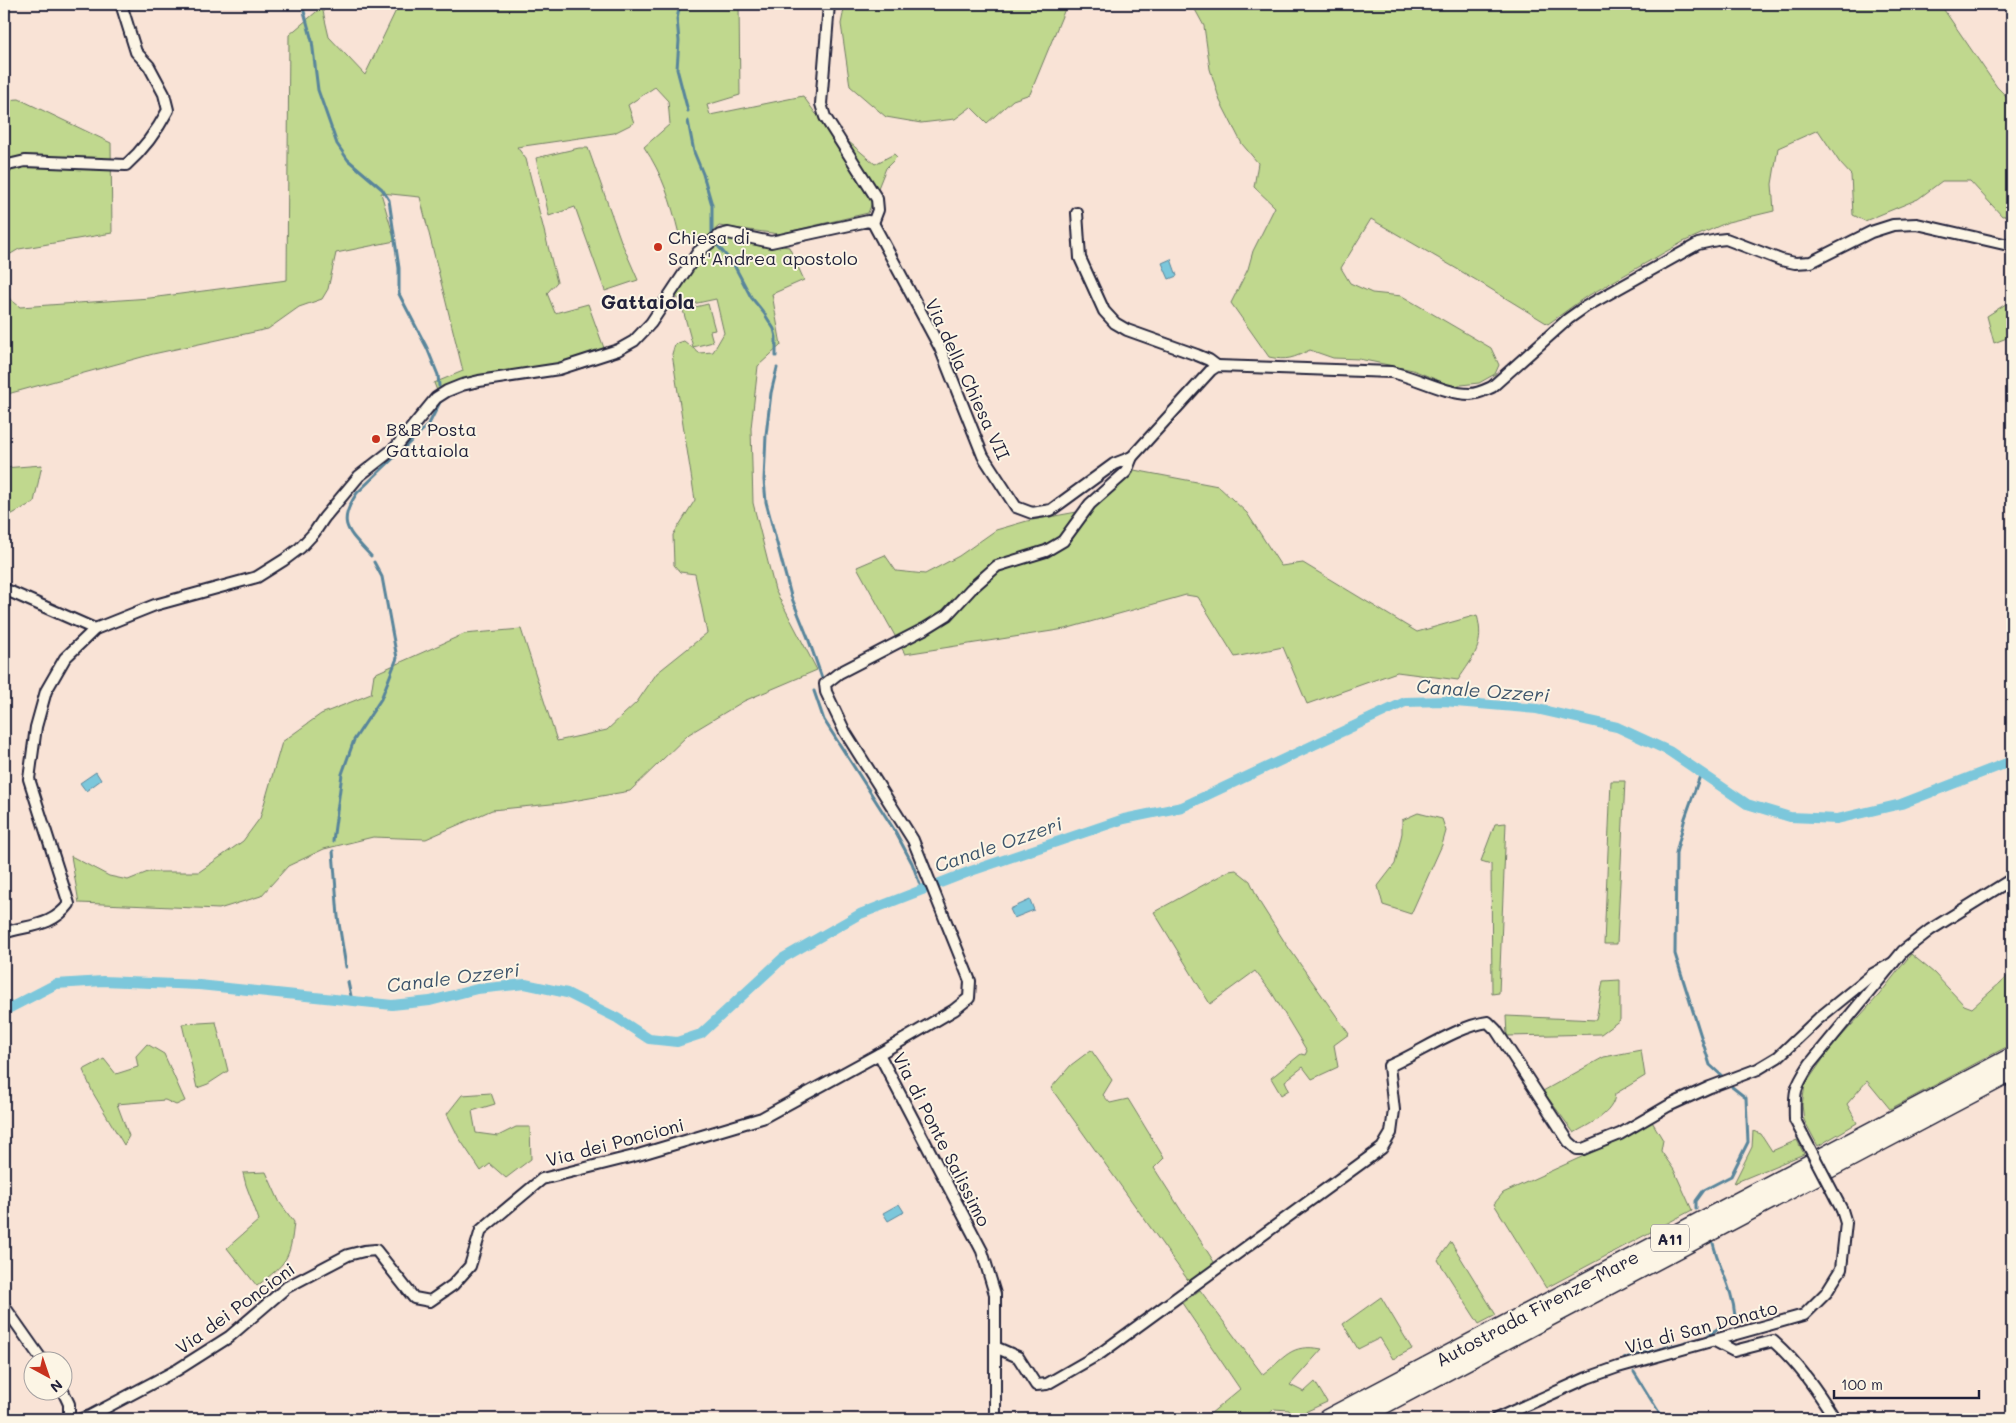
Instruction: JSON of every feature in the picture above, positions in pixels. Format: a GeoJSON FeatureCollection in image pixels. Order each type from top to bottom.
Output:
{"type":"FeatureCollection","features":[{"type":"Feature","properties":{"kind":"highway","name":"Autostrada Firenze-Mare"},"geometry":{"type":"LineString","coordinates":[[1327,1419],[2012,1057]]}},
{"type":"Feature","properties":{"kind":"highway","name":"Autostrada Firenze-Mare"},"geometry":{"type":"LineString","coordinates":[[1356,1419],[2012,1072]]}},
{"type":"Feature","properties":{"kind":"street"},"geometry":{"type":"LineString","coordinates":[[4,166],[25,162],[126,165],[140,153],[158,130],[168,110],[164,94],[149,66],[136,52],[120,4]]}},
{"type":"Feature","properties":{"kind":"street"},"geometry":{"type":"LineString","coordinates":[[4,933],[34,927],[50,921],[63,912],[69,904],[28,779],[36,726],[46,690],[65,658],[95,629],[155,605],[257,577],[284,560],[300,548],[314,533],[359,476],[396,447],[436,398],[447,391],[480,381],[559,369],[618,350],[634,341],[651,323],[698,252],[720,234],[771,242],[868,221],[873,223],[878,210],[877,198],[825,117],[821,104],[829,4]]}},
{"type":"Feature","properties":{"kind":"street"},"geometry":{"type":"LineString","coordinates":[[1078,213],[1080,258],[1104,311],[1115,323],[1127,330],[1197,355],[1217,366],[1391,372],[1410,376],[1445,390],[1469,394],[1480,393],[1492,387],[1568,318],[1698,244],[1726,239],[1781,260],[1795,263],[1811,262],[1871,232],[1893,225],[1917,224],[1995,242],[2012,244]]}},
{"type":"Feature","properties":{"kind":"street","name":"Via della Chiesa VII"},"geometry":{"type":"LineString","coordinates":[[873,223],[940,348],[983,456],[1016,507],[1032,513],[1051,510],[1114,464],[1132,457]]}},
{"type":"Feature","properties":{"kind":"street"},"geometry":{"type":"LineString","coordinates":[[1132,457],[1211,370],[1217,366]]}},
{"type":"Feature","properties":{"kind":"street","name":"Via di Ponte Salissimo"},"geometry":{"type":"LineString","coordinates":[[995,1419],[995,1294],[982,1251],[879,1054],[954,1010],[969,998],[970,981],[913,840],[845,732],[826,692],[825,684],[839,673],[926,628],[947,615],[971,589],[997,566],[1046,551],[1063,541],[1090,504],[1126,472],[1132,457]]}},
{"type":"Feature","properties":{"kind":"street"},"geometry":{"type":"LineString","coordinates":[[4,588],[95,629]]}},
{"type":"Feature","properties":{"kind":"street"},"geometry":{"type":"LineString","coordinates":[[995,1347],[1018,1357],[1036,1385],[1047,1384],[1101,1354],[1382,1148],[1391,1133],[1394,1110],[1389,1066],[1475,1024],[1488,1022],[1496,1030],[1569,1142],[1576,1149],[1583,1150],[1620,1134],[1668,1106],[1710,1087],[1758,1070],[1778,1057],[1819,1018],[1873,974],[1893,963],[1903,951],[1930,930],[2012,878]]}},
{"type":"Feature","properties":{"kind":"street","name":"Via di San Donato"},"geometry":{"type":"LineString","coordinates":[[1496,1419],[1587,1378],[1618,1367],[1804,1315],[1826,1294],[1842,1269],[1846,1223],[1842,1210],[1795,1120],[1794,1092],[1810,1064],[1893,963]]}},
{"type":"Feature","properties":{"kind":"street","name":"Via dei Poncioni"},"geometry":{"type":"LineString","coordinates":[[81,1419],[177,1370],[229,1337],[287,1287],[348,1255],[376,1250],[414,1298],[430,1301],[453,1285],[470,1266],[481,1230],[542,1178],[638,1155],[762,1118],[879,1054]]}},
{"type":"Feature","properties":{"kind":"street"},"geometry":{"type":"LineString","coordinates":[[4,1306],[35,1350]]}},
{"type":"Feature","properties":{"kind":"street"},"geometry":{"type":"LineString","coordinates":[[1715,1341],[1734,1351],[1774,1341],[1792,1357],[1835,1419]]}},
{"type":"Feature","properties":{"kind":"street"},"geometry":{"type":"LineString","coordinates":[[68,1400],[70,1404],[69,1419]]}},
{"type":"Feature","properties":{"kind":"green space"},"geometry":{"type":"Polygon","coordinates":[[[399,4],[739,4],[740,95],[707,105],[710,115],[803,96],[816,114],[875,164],[894,154],[897,157],[886,168],[868,213],[779,234],[719,226],[698,245],[679,234],[666,189],[651,157],[644,147],[670,124],[668,101],[655,87],[628,105],[634,123],[614,133],[517,147],[526,159],[557,282],[547,293],[555,313],[588,304],[608,359],[583,368],[459,390],[441,401],[434,383],[463,371],[420,197],[381,193],[395,241],[336,253],[328,289],[322,299],[299,307],[268,329],[153,354],[4,395],[4,294],[20,307],[150,298],[287,280],[289,35],[322,7],[329,37],[365,75],[399,4]]]}},
{"type":"Feature","properties":{"kind":"green space"},"geometry":{"type":"Polygon","coordinates":[[[845,4],[1067,4],[1030,94],[1013,100],[987,123],[971,107],[955,119],[921,123],[886,117],[850,86],[841,24],[845,4]]]}},
{"type":"Feature","properties":{"kind":"green space"},"geometry":{"type":"Polygon","coordinates":[[[1192,4],[1940,4],[1997,87],[2012,102],[2012,215],[2002,216],[1970,181],[1942,181],[1918,199],[1865,221],[1853,215],[1851,175],[1840,163],[1818,130],[1778,148],[1772,184],[1774,211],[1728,222],[1683,242],[1584,298],[1548,324],[1371,219],[1341,268],[1350,283],[1372,293],[1402,296],[1491,348],[1499,365],[1495,374],[1479,383],[1452,386],[1413,370],[1359,359],[1333,358],[1310,350],[1290,358],[1269,357],[1231,303],[1248,269],[1253,251],[1275,207],[1254,187],[1258,163],[1242,144],[1220,101],[1210,69],[1204,26],[1192,4]]]}},
{"type":"Feature","properties":{"kind":"green space"},"geometry":{"type":"Polygon","coordinates":[[[19,99],[111,143],[112,233],[19,249],[4,258],[4,100],[19,99]]]}},
{"type":"Feature","properties":{"kind":"green space"},"geometry":{"type":"Polygon","coordinates":[[[579,148],[588,148],[621,241],[638,280],[605,291],[575,207],[549,216],[536,158],[579,148]]]}},
{"type":"Feature","properties":{"kind":"green space"},"geometry":{"type":"Polygon","coordinates":[[[721,238],[789,247],[804,280],[772,294],[781,345],[758,366],[751,428],[753,503],[775,590],[817,670],[744,701],[689,734],[630,791],[561,803],[492,810],[426,839],[373,837],[324,849],[288,866],[261,896],[219,909],[79,903],[71,856],[109,876],[128,880],[148,872],[199,872],[243,841],[260,818],[282,742],[321,714],[371,694],[374,674],[464,634],[521,629],[557,741],[607,730],[637,702],[657,673],[707,633],[695,574],[680,572],[674,565],[673,535],[695,500],[672,354],[675,344],[684,341],[699,353],[713,352],[724,333],[716,299],[688,305],[676,297],[694,267],[721,238]]]}},
{"type":"Feature","properties":{"kind":"green space"},"geometry":{"type":"Polygon","coordinates":[[[2012,300],[2012,336],[1994,343],[1987,316],[2012,300]]]}},
{"type":"Feature","properties":{"kind":"green space"},"geometry":{"type":"Polygon","coordinates":[[[708,304],[715,330],[710,331],[713,342],[693,347],[683,310],[708,304]]]}},
{"type":"Feature","properties":{"kind":"green space"},"geometry":{"type":"Polygon","coordinates":[[[42,465],[34,502],[5,518],[4,526],[4,468],[42,465]]]}},
{"type":"Feature","properties":{"kind":"green space"},"geometry":{"type":"Polygon","coordinates":[[[1134,470],[1218,486],[1247,513],[1281,566],[1303,563],[1417,632],[1477,615],[1480,634],[1473,657],[1458,680],[1397,672],[1307,704],[1283,647],[1235,657],[1198,597],[1186,595],[1065,629],[905,654],[857,567],[885,555],[896,571],[925,574],[959,556],[996,530],[1027,521],[1088,510],[1134,470]]]}},
{"type":"Feature","properties":{"kind":"green space"},"geometry":{"type":"Polygon","coordinates":[[[1611,781],[1625,781],[1617,944],[1604,944],[1611,781]]]}},
{"type":"Feature","properties":{"kind":"green space"},"geometry":{"type":"Polygon","coordinates":[[[1418,813],[1442,819],[1446,831],[1442,845],[1411,914],[1383,905],[1378,886],[1395,864],[1402,833],[1402,820],[1418,813]]]}},
{"type":"Feature","properties":{"kind":"green space"},"geometry":{"type":"Polygon","coordinates":[[[1506,823],[1499,993],[1492,994],[1491,864],[1481,861],[1495,824],[1506,823]]]}},
{"type":"Feature","properties":{"kind":"green space"},"geometry":{"type":"Polygon","coordinates":[[[1236,870],[1250,881],[1260,903],[1284,941],[1349,1034],[1334,1045],[1338,1067],[1312,1079],[1303,1067],[1285,1081],[1289,1090],[1281,1095],[1271,1078],[1301,1054],[1305,1055],[1307,1051],[1272,993],[1255,971],[1210,1004],[1154,912],[1229,871],[1236,870]]]}},
{"type":"Feature","properties":{"kind":"green space"},"geometry":{"type":"Polygon","coordinates":[[[1911,954],[1934,973],[1964,1005],[1972,1008],[2009,975],[2012,979],[2012,1044],[1890,1109],[1867,1081],[1847,1104],[1857,1123],[1818,1146],[1804,1120],[1802,1105],[1805,1085],[1830,1049],[1879,995],[1911,954]]]}},
{"type":"Feature","properties":{"kind":"green space"},"geometry":{"type":"Polygon","coordinates":[[[1620,980],[1620,1020],[1601,1034],[1507,1036],[1506,1016],[1596,1020],[1603,981],[1620,980]]]}},
{"type":"Feature","properties":{"kind":"green space"},"geometry":{"type":"Polygon","coordinates":[[[216,1022],[228,1071],[208,1084],[197,1088],[182,1024],[216,1022]]]}},
{"type":"Feature","properties":{"kind":"green space"},"geometry":{"type":"Polygon","coordinates":[[[147,1044],[164,1054],[185,1101],[176,1105],[165,1100],[117,1104],[129,1136],[124,1145],[93,1093],[83,1070],[104,1059],[116,1074],[138,1067],[136,1056],[147,1044]]]}},
{"type":"Feature","properties":{"kind":"green space"},"geometry":{"type":"Polygon","coordinates":[[[1091,1050],[1112,1080],[1103,1095],[1110,1103],[1128,1099],[1164,1158],[1154,1168],[1216,1265],[1190,1283],[1051,1088],[1071,1065],[1091,1050]]]}},
{"type":"Feature","properties":{"kind":"green space"},"geometry":{"type":"Polygon","coordinates":[[[1641,1050],[1645,1076],[1615,1094],[1614,1101],[1606,1113],[1574,1133],[1543,1091],[1604,1057],[1641,1050]]]}},
{"type":"Feature","properties":{"kind":"green space"},"geometry":{"type":"Polygon","coordinates":[[[491,1093],[495,1104],[472,1111],[476,1133],[498,1136],[516,1127],[530,1127],[531,1159],[506,1178],[490,1164],[481,1171],[459,1138],[447,1114],[462,1095],[491,1093]]]}},
{"type":"Feature","properties":{"kind":"green space"},"geometry":{"type":"Polygon","coordinates":[[[1651,1120],[1663,1140],[1661,1151],[1674,1170],[1692,1210],[1546,1288],[1494,1204],[1503,1193],[1588,1154],[1651,1120]]]}},
{"type":"Feature","properties":{"kind":"green space"},"geometry":{"type":"Polygon","coordinates":[[[1753,1131],[1761,1134],[1772,1151],[1797,1140],[1804,1154],[1734,1183],[1752,1147],[1753,1131]]]}},
{"type":"Feature","properties":{"kind":"green space"},"geometry":{"type":"Polygon","coordinates":[[[266,1172],[280,1203],[294,1222],[291,1245],[285,1260],[257,1286],[227,1248],[259,1220],[243,1173],[266,1172]]]}},
{"type":"Feature","properties":{"kind":"green space"},"geometry":{"type":"Polygon","coordinates":[[[1451,1242],[1496,1315],[1479,1324],[1438,1260],[1451,1242]]]}},
{"type":"Feature","properties":{"kind":"green space"},"geometry":{"type":"Polygon","coordinates":[[[1200,1290],[1263,1375],[1295,1350],[1302,1348],[1322,1349],[1290,1385],[1304,1392],[1315,1382],[1327,1402],[1292,1418],[1289,1410],[1274,1409],[1264,1419],[1204,1419],[1240,1389],[1182,1303],[1200,1290]]]}},
{"type":"Feature","properties":{"kind":"green space"},"geometry":{"type":"Polygon","coordinates":[[[1381,1297],[1412,1349],[1393,1359],[1380,1338],[1358,1349],[1343,1324],[1381,1297]]]}},
{"type":"Feature","properties":{"kind":"water"},"geometry":{"type":"Polygon","coordinates":[[[1171,259],[1177,276],[1169,279],[1162,263],[1171,259]]]}},
{"type":"Feature","properties":{"kind":"water"},"geometry":{"type":"Polygon","coordinates":[[[96,772],[101,780],[86,791],[80,783],[96,772]]]}},
{"type":"Feature","properties":{"kind":"water"},"geometry":{"type":"Polygon","coordinates":[[[1030,900],[1034,910],[1014,918],[1010,909],[1030,900]]]}},
{"type":"Feature","properties":{"kind":"water"},"geometry":{"type":"Polygon","coordinates":[[[899,1204],[904,1212],[888,1221],[883,1213],[899,1204]]]}},
{"type":"Feature","properties":{"kind":"waterway"},"geometry":{"type":"LineString","coordinates":[[302,4],[312,41],[318,90],[337,144],[348,160],[382,189],[389,200],[399,268],[399,294],[427,348],[438,375],[439,386]]}},
{"type":"Feature","properties":{"kind":"waterway"},"geometry":{"type":"LineString","coordinates":[[680,4],[677,19],[679,41],[677,69],[688,111]]}},
{"type":"Feature","properties":{"kind":"waterway"},"geometry":{"type":"LineString","coordinates":[[688,121],[694,152],[712,205],[712,236]]}},
{"type":"Feature","properties":{"kind":"waterway"},"geometry":{"type":"LineString","coordinates":[[718,246],[734,265],[751,297],[774,329],[776,356]]}},
{"type":"Feature","properties":{"kind":"waterway"},"geometry":{"type":"LineString","coordinates":[[777,368],[771,393],[766,435],[764,480],[766,502],[791,596],[822,678]]}},
{"type":"Feature","properties":{"kind":"waterway"},"geometry":{"type":"LineString","coordinates":[[371,556],[351,533],[346,520],[347,512],[357,493],[429,424],[440,402]]}},
{"type":"Feature","properties":{"kind":"waterway"},"geometry":{"type":"LineString","coordinates":[[333,841],[342,774],[354,740],[381,699],[397,658],[382,577],[374,562]]}},
{"type":"Feature","properties":{"kind":"waterway"},"geometry":{"type":"LineString","coordinates":[[814,691],[824,720],[895,831],[912,863],[922,890]]}},
{"type":"Feature","properties":{"kind":"waterway","name":"Canale Ozzeri"},"geometry":{"type":"LineString","coordinates":[[4,1011],[56,984],[103,981],[199,985],[392,1005],[430,1001],[477,989],[525,984],[567,993],[617,1018],[649,1039],[677,1042],[701,1034],[783,958],[860,914],[971,871],[1124,819],[1182,807],[1405,702],[1444,701],[1537,709],[1617,727],[1669,751],[1747,804],[1790,817],[1837,819],[1901,804],[2012,761]]}},
{"type":"Feature","properties":{"kind":"waterway"},"geometry":{"type":"LineString","coordinates":[[1701,773],[1685,818],[1676,853],[1675,954],[1710,1065],[1722,1076]]}},
{"type":"Feature","properties":{"kind":"waterway"},"geometry":{"type":"LineString","coordinates":[[333,851],[338,917],[346,967]]}},
{"type":"Feature","properties":{"kind":"waterway"},"geometry":{"type":"LineString","coordinates":[[348,982],[352,1001]]}},
{"type":"Feature","properties":{"kind":"waterway"},"geometry":{"type":"LineString","coordinates":[[1696,1208],[1696,1201],[1704,1190],[1731,1176],[1748,1142],[1746,1098],[1732,1087]]}},
{"type":"Feature","properties":{"kind":"waterway"},"geometry":{"type":"LineString","coordinates":[[1625,1358],[1706,1337],[1735,1316],[1732,1297],[1713,1243]]}},
{"type":"Feature","properties":{"kind":"waterway"},"geometry":{"type":"LineString","coordinates":[[1634,1372],[1663,1419]]}},
{"type":"Feature","properties":{"kind":"place","name":"Chiesa di Sant'Andrea apostolo"},"geometry":{"type":"Point","coordinates":[658,247]}},
{"type":"Feature","properties":{"kind":"place","name":"B&B Posta Gattaiola"},"geometry":{"type":"Point","coordinates":[376,439]}},
{"type":"Feature","properties":{"kind":"district","name":"Gattaiola"},"geometry":{"type":"Point","coordinates":[648,301]}}]}
